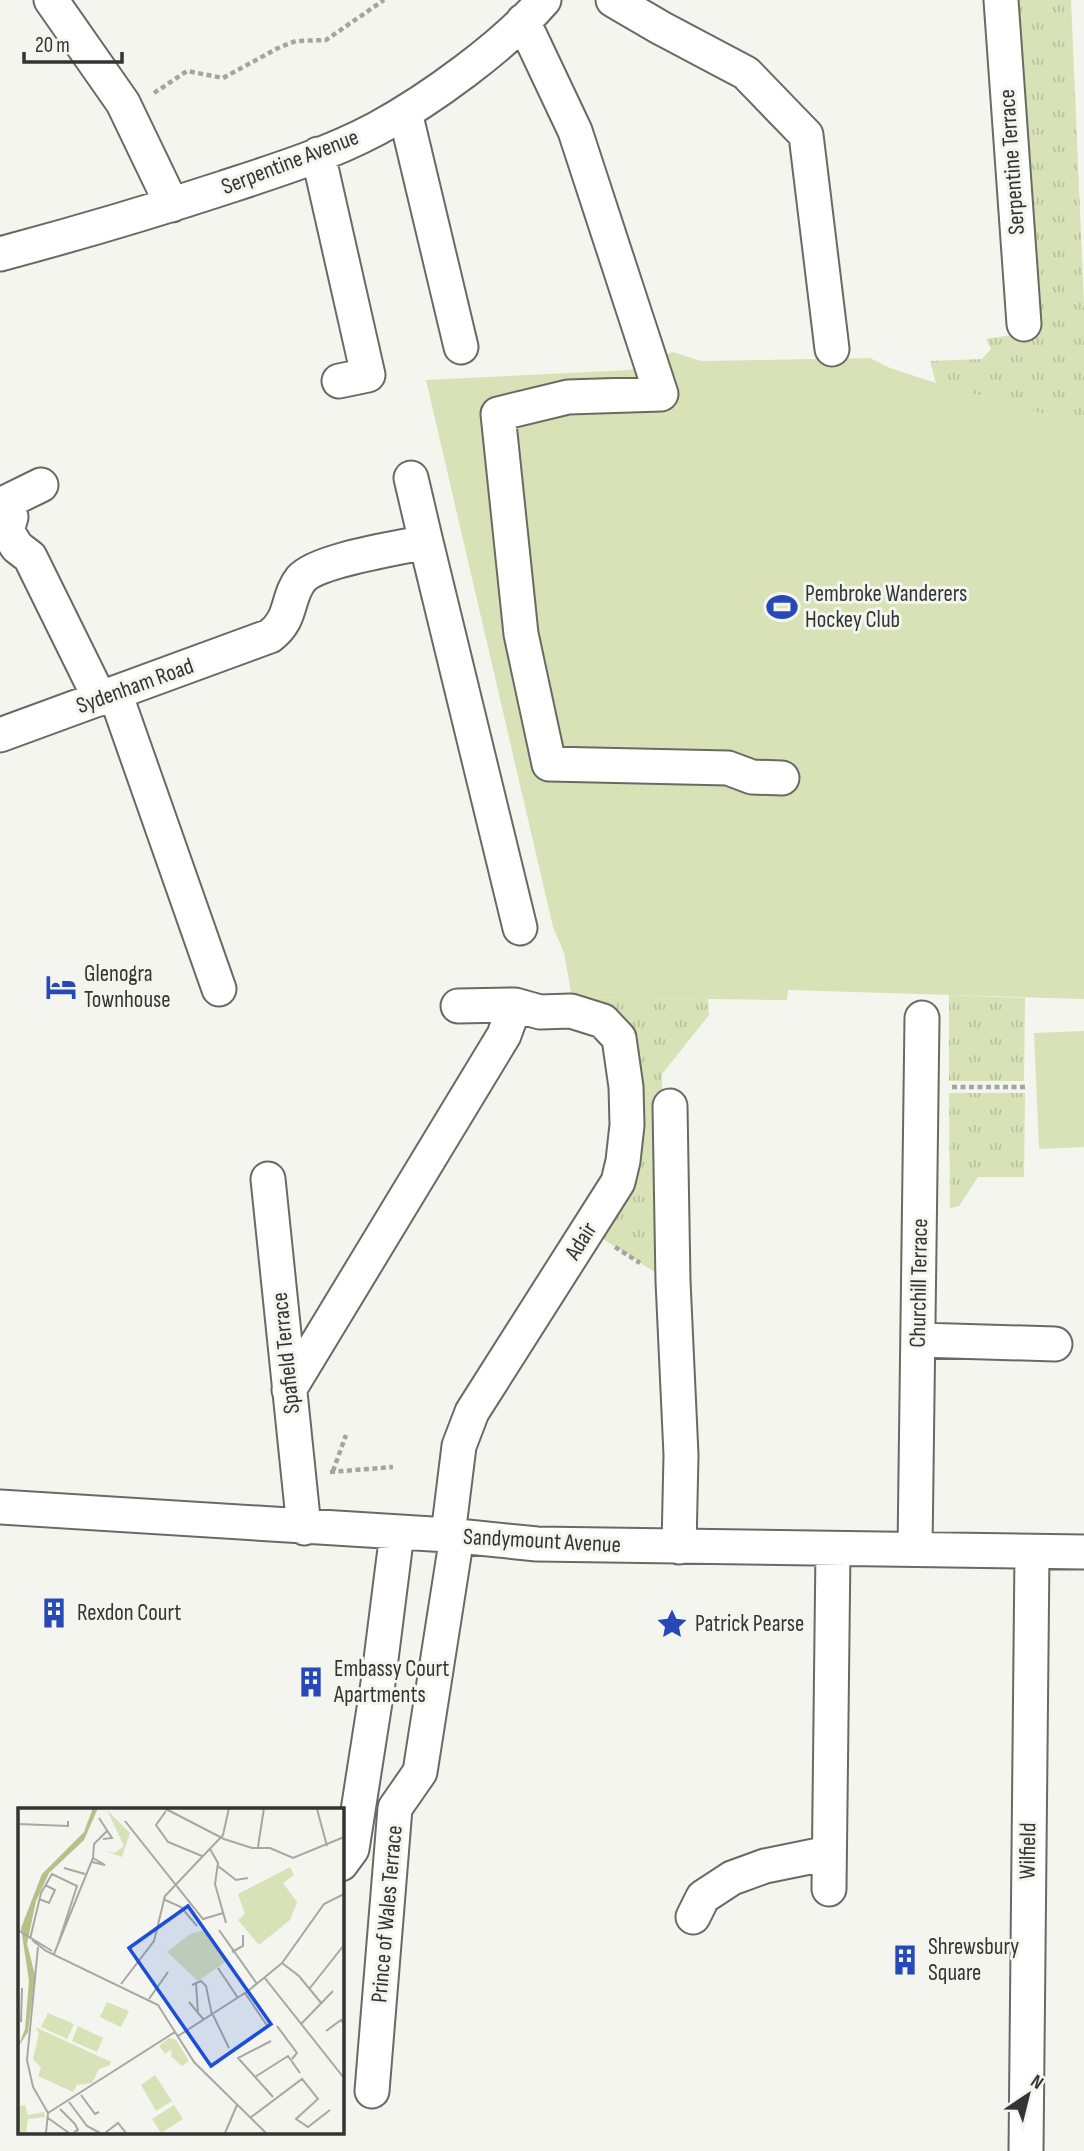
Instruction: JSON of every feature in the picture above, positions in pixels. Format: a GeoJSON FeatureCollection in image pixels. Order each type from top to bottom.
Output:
{"type":"FeatureCollection","features":[{"type":"Feature","properties":{"kind":"street"},"geometry":{"type":"LineString","coordinates":[[51,0],[127,111],[172,205]]}},
{"type":"Feature","properties":{"kind":"street"},"geometry":{"type":"LineString","coordinates":[[613,0],[746,73],[806,135],[832,349]]}},
{"type":"Feature","properties":{"kind":"street","name":"Serpentine Terrace"},"geometry":{"type":"LineString","coordinates":[[1001,0],[1024,324]]}},
{"type":"Feature","properties":{"kind":"street"},"geometry":{"type":"LineString","coordinates":[[533,10],[661,394],[568,397],[498,414],[521,634],[549,764],[728,768],[752,777],[782,778]]}},
{"type":"Feature","properties":{"kind":"street","name":"Serpentine Avenue"},"geometry":{"type":"LineString","coordinates":[[0,254],[172,205],[278,170],[376,129],[475,63],[533,10]]}},
{"type":"Feature","properties":{"kind":"street"},"geometry":{"type":"LineString","coordinates":[[405,112],[461,347]]}},
{"type":"Feature","properties":{"kind":"street"},"geometry":{"type":"LineString","coordinates":[[318,154],[368,375],[339,381]]}},
{"type":"Feature","properties":{"kind":"street"},"geometry":{"type":"LineString","coordinates":[[411,478],[520,928]]}},
{"type":"Feature","properties":{"kind":"street"},"geometry":{"type":"LineString","coordinates":[[41,485],[2,504],[11,517],[7,531],[17,547],[30,556],[108,696],[219,989]]}},
{"type":"Feature","properties":{"kind":"street","name":"Sydenham Road"},"geometry":{"type":"LineString","coordinates":[[0,735],[270,636],[282,627],[301,579],[324,565],[426,542]]}},
{"type":"Feature","properties":{"kind":"street"},"geometry":{"type":"LineString","coordinates":[[289,1390],[504,1035],[515,1005]]}},
{"type":"Feature","properties":{"kind":"street","name":"Adair"},"geometry":{"type":"LineString","coordinates":[[452,1536],[459,1447],[472,1412],[618,1182],[627,1125],[626,1087],[619,1038],[603,1021],[571,1011],[540,1012],[515,1005],[458,1006]]}},
{"type":"Feature","properties":{"kind":"street","name":"Churchill Terrace"},"geometry":{"type":"LineString","coordinates":[[915,1549],[922,1018]]}},
{"type":"Feature","properties":{"kind":"street"},"geometry":{"type":"LineString","coordinates":[[670,1107],[673,1281],[681,1455],[679,1547]]}},
{"type":"Feature","properties":{"kind":"street","name":"Spafield Terrace"},"geometry":{"type":"LineString","coordinates":[[268,1179],[304,1528]]}},
{"type":"Feature","properties":{"kind":"street"},"geometry":{"type":"LineString","coordinates":[[919,1340],[1055,1343]]}},
{"type":"Feature","properties":{"kind":"street","name":"Sandymount Avenue"},"geometry":{"type":"LineString","coordinates":[[0,1507],[452,1536],[537,1544],[1084,1552]]}},
{"type":"Feature","properties":{"kind":"street"},"geometry":{"type":"LineString","coordinates":[[343,1861],[352,1849],[378,1683],[397,1534]]}},
{"type":"Feature","properties":{"kind":"street","name":"Prince of Wales Terrace"},"geometry":{"type":"LineString","coordinates":[[372,2091],[395,1808],[419,1772],[452,1536]]}},
{"type":"Feature","properties":{"kind":"street"},"geometry":{"type":"LineString","coordinates":[[829,1889],[833,1549]]}},
{"type":"Feature","properties":{"kind":"street","name":"Wilfield"},"geometry":{"type":"LineString","coordinates":[[1026,2151],[1032,1552]]}},
{"type":"Feature","properties":{"kind":"street"},"geometry":{"type":"LineString","coordinates":[[693,1917],[704,1897],[732,1878],[765,1866],[829,1853]]}},
{"type":"Feature","properties":{"kind":"path"},"geometry":{"type":"LineString","coordinates":[[127,111],[187,71],[223,78],[296,41],[326,40],[384,0]]}},
{"type":"Feature","properties":{"kind":"path"},"geometry":{"type":"LineString","coordinates":[[922,1087],[1025,1087]]}},
{"type":"Feature","properties":{"kind":"path"},"geometry":{"type":"LineString","coordinates":[[588,1229],[651,1269]]}},
{"type":"Feature","properties":{"kind":"path"},"geometry":{"type":"LineString","coordinates":[[332,1472],[346,1435]]}},
{"type":"Feature","properties":{"kind":"path"},"geometry":{"type":"LineString","coordinates":[[298,1471],[332,1472],[393,1467]]}},
{"type":"Feature","properties":{"kind":"green space"},"geometry":{"type":"Polygon","coordinates":[[[1013,0],[1071,0],[1084,305],[1084,425],[936,383],[930,361],[982,359],[991,349],[986,339],[1036,331],[1013,0]]]}},
{"type":"Feature","properties":{"kind":"green space","name":"Pembroke Wanderers Hockey Club"},"geometry":{"type":"Polygon","coordinates":[[[673,352],[701,361],[870,358],[890,368],[936,383],[1084,425],[1084,999],[788,990],[787,1000],[572,997],[564,953],[553,927],[426,380],[630,370],[673,352]]]}},
{"type":"Feature","properties":{"kind":"green space"},"geometry":{"type":"Polygon","coordinates":[[[949,995],[1025,998],[1024,1081],[949,1081],[949,995]]]}},
{"type":"Feature","properties":{"kind":"green space"},"geometry":{"type":"Polygon","coordinates":[[[572,997],[708,999],[709,1015],[662,1074],[664,1278],[600,1237],[636,1063],[572,997]]]}},
{"type":"Feature","properties":{"kind":"green space"},"geometry":{"type":"Polygon","coordinates":[[[1084,1031],[1084,1147],[1039,1149],[1034,1033],[1084,1031]]]}},
{"type":"Feature","properties":{"kind":"green space"},"geometry":{"type":"Polygon","coordinates":[[[949,1093],[1025,1093],[1024,1177],[978,1177],[959,1206],[950,1208],[949,1093]]]}},
{"type":"Feature","properties":{"kind":"place","name":"Pembroke Wanderers Hockey Club"},"geometry":{"type":"Point","coordinates":[782,607]}},
{"type":"Feature","properties":{"kind":"place","name":"Glenogra Townhouse"},"geometry":{"type":"Point","coordinates":[61,987]}},
{"type":"Feature","properties":{"kind":"place","name":"Rexdon Court"},"geometry":{"type":"Point","coordinates":[54,1613]}},
{"type":"Feature","properties":{"kind":"place","name":"Patrick Pearse"},"geometry":{"type":"Point","coordinates":[672,1624]}},
{"type":"Feature","properties":{"kind":"place","name":"Embassy Court Apartments"},"geometry":{"type":"Point","coordinates":[311,1682]}},
{"type":"Feature","properties":{"kind":"place","name":"Shrewsbury Square"},"geometry":{"type":"Point","coordinates":[905,1960]}}]}
